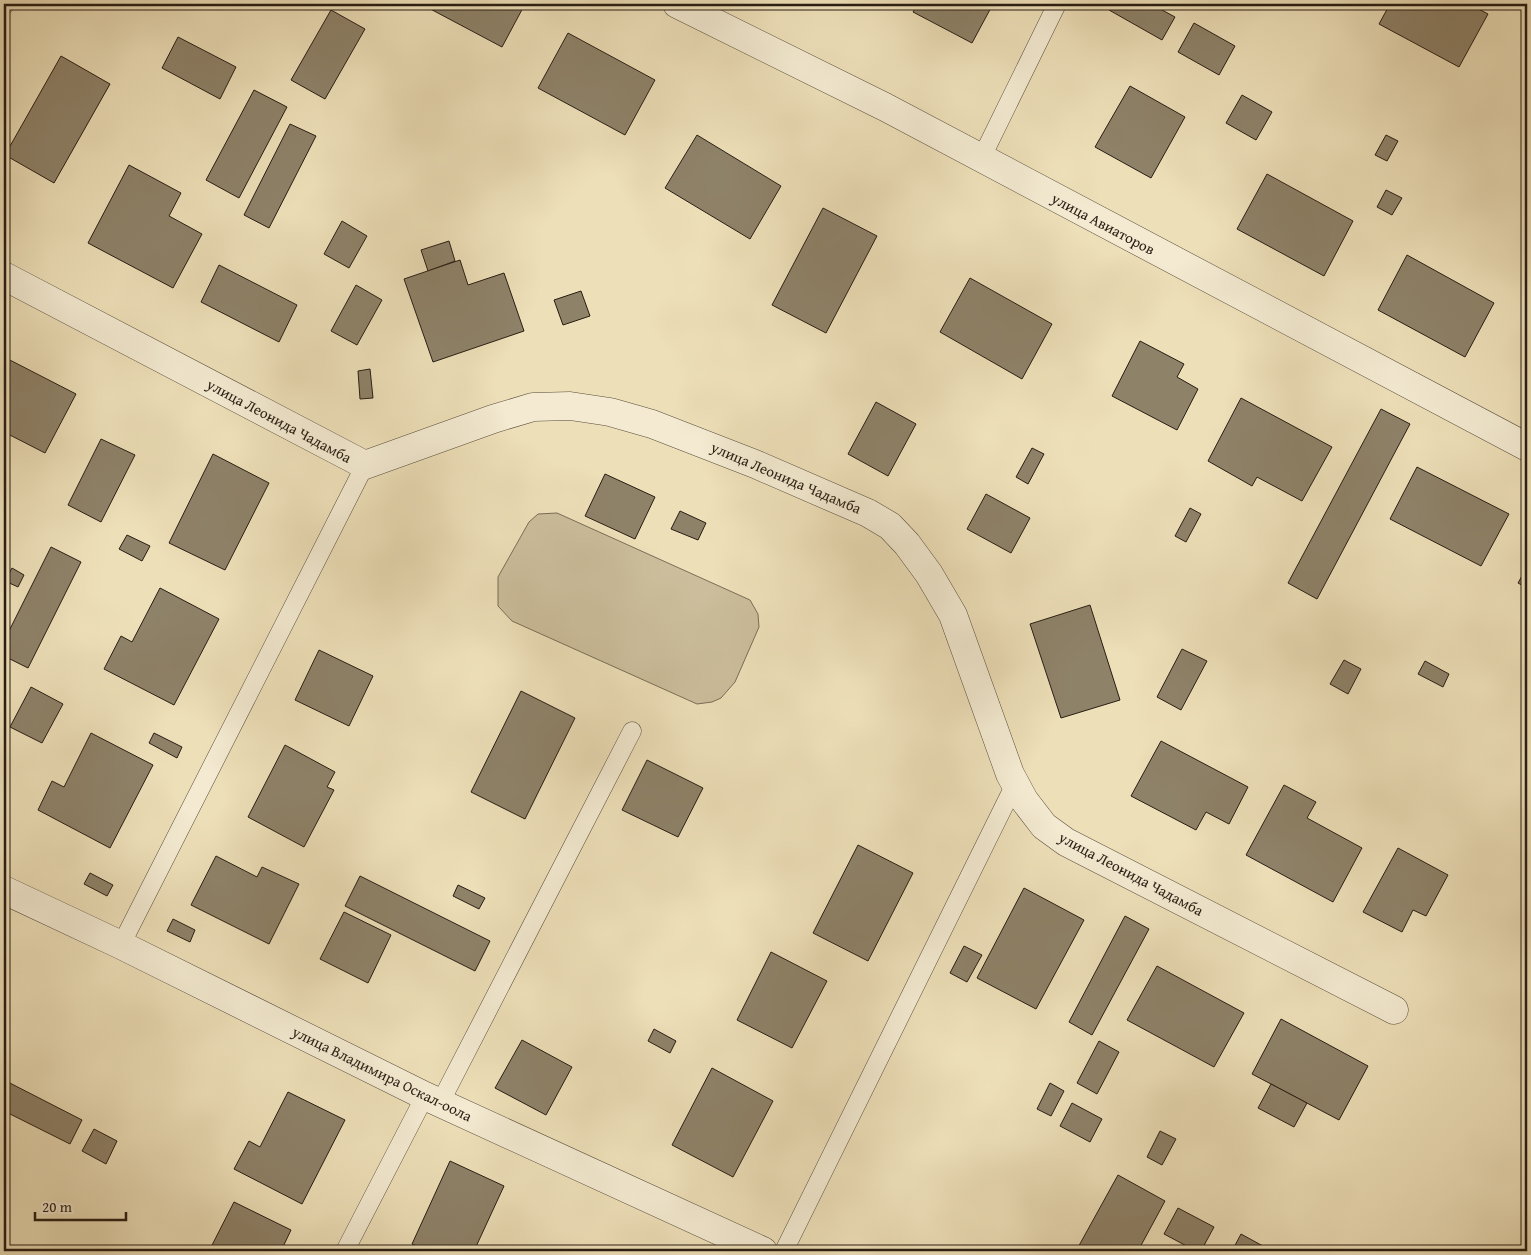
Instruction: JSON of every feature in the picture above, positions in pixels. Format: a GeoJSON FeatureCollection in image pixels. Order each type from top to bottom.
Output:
{"type":"FeatureCollection","features":[{"type":"Feature","properties":{"kind":"street","name":"улица Авиаторов"},"geometry":{"type":"LineString","coordinates":[[677,4],[885,107],[1527,447]]}},
{"type":"Feature","properties":{"kind":"street","name":"улица Леонида Чадамба"},"geometry":{"type":"LineString","coordinates":[[4,276],[365,465],[533,407],[570,406],[610,412],[652,424],[755,464],[868,513],[890,526],[907,544],[929,574],[953,615],[1006,765],[1024,800],[1044,826],[1066,842],[1394,1010]]}},
{"type":"Feature","properties":{"kind":"street","name":"улица Владимира Оскал-оола"},"geometry":{"type":"LineString","coordinates":[[4,890],[121,945],[432,1100],[763,1251]]}},
{"type":"Feature","properties":{"kind":"lane"},"geometry":{"type":"LineString","coordinates":[[981,159],[1056,4]]}},
{"type":"Feature","properties":{"kind":"lane"},"geometry":{"type":"LineString","coordinates":[[121,945],[365,465]]}},
{"type":"Feature","properties":{"kind":"lane"},"geometry":{"type":"LineString","coordinates":[[345,1251],[432,1100],[632,731]]}},
{"type":"Feature","properties":{"kind":"lane"},"geometry":{"type":"LineString","coordinates":[[784,1251],[1016,784]]}},
{"type":"Feature","properties":{"kind":"shaded area"},"geometry":{"type":"Polygon","coordinates":[[[557,513],[750,600],[758,614],[759,627],[735,682],[721,698],[712,702],[697,704],[512,621],[498,606],[498,577],[529,522],[538,514],[557,513]]]}},
{"type":"Feature","properties":{"kind":"building"},"geometry":{"type":"Polygon","coordinates":[[[421,4],[525,4],[502,47],[421,4]]]}},
{"type":"Feature","properties":{"kind":"building"},"geometry":{"type":"Polygon","coordinates":[[[918,4],[993,4],[972,43],[913,12],[918,4]]]}},
{"type":"Feature","properties":{"kind":"building"},"geometry":{"type":"Polygon","coordinates":[[[1112,4],[1151,4],[1175,17],[1162,40],[1109,10],[1112,4]]]}},
{"type":"Feature","properties":{"kind":"building"},"geometry":{"type":"Polygon","coordinates":[[[1390,4],[1469,4],[1488,14],[1459,67],[1379,24],[1390,4]]]}},
{"type":"Feature","properties":{"kind":"building"},"geometry":{"type":"Polygon","coordinates":[[[331,10],[365,29],[325,99],[291,80],[331,10]]]}},
{"type":"Feature","properties":{"kind":"building"},"geometry":{"type":"Polygon","coordinates":[[[1194,23],[1235,46],[1219,75],[1178,52],[1194,23]]]}},
{"type":"Feature","properties":{"kind":"building"},"geometry":{"type":"Polygon","coordinates":[[[568,33],[655,80],[625,135],[538,88],[568,33]]]}},
{"type":"Feature","properties":{"kind":"building"},"geometry":{"type":"Polygon","coordinates":[[[178,37],[236,67],[220,99],[162,68],[178,37]]]}},
{"type":"Feature","properties":{"kind":"building"},"geometry":{"type":"Polygon","coordinates":[[[61,56],[110,84],[54,183],[5,155],[61,56]]]}},
{"type":"Feature","properties":{"kind":"building"},"geometry":{"type":"Polygon","coordinates":[[[1130,86],[1185,117],[1151,178],[1095,147],[1130,86]]]}},
{"type":"Feature","properties":{"kind":"building"},"geometry":{"type":"Polygon","coordinates":[[[254,90],[287,107],[239,198],[206,180],[254,90]]]}},
{"type":"Feature","properties":{"kind":"building"},"geometry":{"type":"Polygon","coordinates":[[[1242,95],[1272,112],[1256,140],[1226,123],[1242,95]]]}},
{"type":"Feature","properties":{"kind":"building"},"geometry":{"type":"Polygon","coordinates":[[[290,124],[316,136],[269,228],[244,215],[290,124]]]}},
{"type":"Feature","properties":{"kind":"building"},"geometry":{"type":"Polygon","coordinates":[[[697,135],[781,186],[750,239],[665,188],[697,135]]]}},
{"type":"Feature","properties":{"kind":"building"},"geometry":{"type":"Polygon","coordinates":[[[1386,135],[1398,141],[1387,161],[1375,155],[1386,135]]]}},
{"type":"Feature","properties":{"kind":"building"},"geometry":{"type":"Polygon","coordinates":[[[129,165],[181,193],[169,216],[202,234],[173,288],[88,243],[129,165]]]}},
{"type":"Feature","properties":{"kind":"building"},"geometry":{"type":"Polygon","coordinates":[[[1267,174],[1353,221],[1324,276],[1237,229],[1267,174]]]}},
{"type":"Feature","properties":{"kind":"building"},"geometry":{"type":"Polygon","coordinates":[[[1386,190],[1402,198],[1392,215],[1377,207],[1386,190]]]}},
{"type":"Feature","properties":{"kind":"building"},"geometry":{"type":"Polygon","coordinates":[[[823,208],[877,236],[826,333],[772,305],[823,208]]]}},
{"type":"Feature","properties":{"kind":"building"},"geometry":{"type":"Polygon","coordinates":[[[342,221],[367,236],[349,268],[324,254],[342,221]]]}},
{"type":"Feature","properties":{"kind":"building"},"geometry":{"type":"Polygon","coordinates":[[[449,241],[455,261],[428,271],[421,250],[449,241]]]}},
{"type":"Feature","properties":{"kind":"building"},"geometry":{"type":"Polygon","coordinates":[[[1407,255],[1494,303],[1465,357],[1378,310],[1407,255]]]}},
{"type":"Feature","properties":{"kind":"building"},"geometry":{"type":"Polygon","coordinates":[[[460,260],[468,285],[504,273],[524,331],[433,362],[404,279],[460,260]]]}},
{"type":"Feature","properties":{"kind":"building"},"geometry":{"type":"Polygon","coordinates":[[[219,265],[297,305],[279,342],[201,302],[219,265]]]}},
{"type":"Feature","properties":{"kind":"building"},"geometry":{"type":"Polygon","coordinates":[[[970,278],[1052,324],[1022,379],[940,332],[970,278]]]}},
{"type":"Feature","properties":{"kind":"building"},"geometry":{"type":"Polygon","coordinates":[[[356,285],[382,300],[357,345],[331,331],[356,285]]]}},
{"type":"Feature","properties":{"kind":"building"},"geometry":{"type":"Polygon","coordinates":[[[581,291],[590,316],[563,325],[554,300],[581,291]]]}},
{"type":"Feature","properties":{"kind":"building"},"geometry":{"type":"Polygon","coordinates":[[[1140,341],[1184,364],[1177,377],[1198,389],[1177,430],[1112,396],[1140,341]]]}},
{"type":"Feature","properties":{"kind":"building"},"geometry":{"type":"Polygon","coordinates":[[[4,357],[76,394],[45,453],[4,432],[4,357]]]}},
{"type":"Feature","properties":{"kind":"building"},"geometry":{"type":"Polygon","coordinates":[[[370,369],[373,398],[360,399],[358,371],[370,369]]]}},
{"type":"Feature","properties":{"kind":"building"},"geometry":{"type":"Polygon","coordinates":[[[1241,398],[1332,447],[1302,501],[1257,477],[1252,486],[1208,461],[1241,398]]]}},
{"type":"Feature","properties":{"kind":"building"},"geometry":{"type":"Polygon","coordinates":[[[876,402],[916,424],[888,476],[848,454],[876,402]]]}},
{"type":"Feature","properties":{"kind":"building"},"geometry":{"type":"Polygon","coordinates":[[[1381,409],[1410,424],[1317,599],[1288,583],[1381,409]]]}},
{"type":"Feature","properties":{"kind":"building"},"geometry":{"type":"Polygon","coordinates":[[[101,439],[135,455],[101,522],[68,505],[101,439]]]}},
{"type":"Feature","properties":{"kind":"building"},"geometry":{"type":"Polygon","coordinates":[[[1032,448],[1044,454],[1028,484],[1016,477],[1032,448]]]}},
{"type":"Feature","properties":{"kind":"building"},"geometry":{"type":"Polygon","coordinates":[[[213,454],[269,483],[225,570],[169,543],[213,454]]]}},
{"type":"Feature","properties":{"kind":"building"},"geometry":{"type":"Polygon","coordinates":[[[1417,467],[1509,514],[1481,566],[1390,519],[1417,467]]]}},
{"type":"Feature","properties":{"kind":"building"},"geometry":{"type":"Polygon","coordinates":[[[605,474],[655,497],[635,539],[585,516],[605,474]]]}},
{"type":"Feature","properties":{"kind":"building"},"geometry":{"type":"Polygon","coordinates":[[[986,494],[1030,518],[1011,553],[967,529],[986,494]]]}},
{"type":"Feature","properties":{"kind":"building"},"geometry":{"type":"Polygon","coordinates":[[[1190,508],[1201,514],[1186,542],[1175,536],[1190,508]]]}},
{"type":"Feature","properties":{"kind":"building"},"geometry":{"type":"Polygon","coordinates":[[[680,511],[706,523],[698,540],[671,529],[680,511]]]}},
{"type":"Feature","properties":{"kind":"building"},"geometry":{"type":"Polygon","coordinates":[[[127,535],[150,546],[142,561],[119,549],[127,535]]]}},
{"type":"Feature","properties":{"kind":"building"},"geometry":{"type":"Polygon","coordinates":[[[51,547],[81,562],[28,668],[4,656],[4,641],[51,547]]]}},
{"type":"Feature","properties":{"kind":"building"},"geometry":{"type":"Polygon","coordinates":[[[1527,567],[1527,588],[1518,583],[1527,567]]]}},
{"type":"Feature","properties":{"kind":"building"},"geometry":{"type":"Polygon","coordinates":[[[12,568],[24,575],[18,587],[5,581],[12,568]]]}},
{"type":"Feature","properties":{"kind":"building"},"geometry":{"type":"Polygon","coordinates":[[[160,588],[219,619],[174,705],[104,669],[121,636],[132,642],[160,588]]]}},
{"type":"Feature","properties":{"kind":"building"},"geometry":{"type":"Polygon","coordinates":[[[1090,605],[1120,700],[1061,718],[1030,624],[1090,605]]]}},
{"type":"Feature","properties":{"kind":"building"},"geometry":{"type":"Polygon","coordinates":[[[1182,649],[1207,661],[1181,710],[1157,697],[1182,649]]]}},
{"type":"Feature","properties":{"kind":"building"},"geometry":{"type":"Polygon","coordinates":[[[319,650],[373,676],[349,726],[295,700],[319,650]]]}},
{"type":"Feature","properties":{"kind":"building"},"geometry":{"type":"Polygon","coordinates":[[[1344,660],[1361,669],[1348,694],[1330,684],[1344,660]]]}},
{"type":"Feature","properties":{"kind":"building"},"geometry":{"type":"Polygon","coordinates":[[[1425,661],[1449,674],[1443,687],[1418,674],[1425,661]]]}},
{"type":"Feature","properties":{"kind":"building"},"geometry":{"type":"Polygon","coordinates":[[[31,687],[63,704],[42,743],[10,727],[31,687]]]}},
{"type":"Feature","properties":{"kind":"building"},"geometry":{"type":"Polygon","coordinates":[[[521,691],[575,718],[525,819],[471,792],[521,691]]]}},
{"type":"Feature","properties":{"kind":"building"},"geometry":{"type":"Polygon","coordinates":[[[91,733],[153,765],[110,848],[38,810],[52,781],[64,787],[91,733]]]}},
{"type":"Feature","properties":{"kind":"building"},"geometry":{"type":"Polygon","coordinates":[[[154,733],[182,747],[177,758],[149,743],[154,733]]]}},
{"type":"Feature","properties":{"kind":"building"},"geometry":{"type":"Polygon","coordinates":[[[1161,741],[1248,787],[1229,824],[1206,812],[1196,830],[1131,796],[1161,741]]]}},
{"type":"Feature","properties":{"kind":"building"},"geometry":{"type":"Polygon","coordinates":[[[285,745],[335,772],[327,787],[334,790],[304,847],[248,817],[285,745]]]}},
{"type":"Feature","properties":{"kind":"building"},"geometry":{"type":"Polygon","coordinates":[[[647,760],[703,788],[678,837],[622,810],[647,760]]]}},
{"type":"Feature","properties":{"kind":"building"},"geometry":{"type":"Polygon","coordinates":[[[1284,785],[1316,802],[1307,818],[1362,848],[1333,902],[1246,855],[1284,785]]]}},
{"type":"Feature","properties":{"kind":"building"},"geometry":{"type":"Polygon","coordinates":[[[858,845],[913,873],[868,961],[813,933],[858,845]]]}},
{"type":"Feature","properties":{"kind":"building"},"geometry":{"type":"Polygon","coordinates":[[[1398,848],[1448,875],[1426,916],[1413,910],[1402,932],[1363,912],[1398,848]]]}},
{"type":"Feature","properties":{"kind":"building"},"geometry":{"type":"Polygon","coordinates":[[[216,856],[257,877],[262,867],[299,884],[269,944],[191,905],[216,856]]]}},
{"type":"Feature","properties":{"kind":"building"},"geometry":{"type":"Polygon","coordinates":[[[90,873],[113,885],[107,896],[84,884],[90,873]]]}},
{"type":"Feature","properties":{"kind":"building"},"geometry":{"type":"Polygon","coordinates":[[[360,876],[490,941],[475,971],[345,906],[360,876]]]}},
{"type":"Feature","properties":{"kind":"building"},"geometry":{"type":"Polygon","coordinates":[[[458,885],[485,898],[479,909],[453,896],[458,885]]]}},
{"type":"Feature","properties":{"kind":"building"},"geometry":{"type":"Polygon","coordinates":[[[1024,888],[1084,920],[1036,1009],[977,978],[1024,888]]]}},
{"type":"Feature","properties":{"kind":"building"},"geometry":{"type":"Polygon","coordinates":[[[344,912],[391,935],[368,983],[320,959],[344,912]]]}},
{"type":"Feature","properties":{"kind":"building"},"geometry":{"type":"Polygon","coordinates":[[[1125,916],[1149,929],[1092,1035],[1069,1022],[1125,916]]]}},
{"type":"Feature","properties":{"kind":"building"},"geometry":{"type":"Polygon","coordinates":[[[173,919],[195,930],[190,942],[167,931],[173,919]]]}},
{"type":"Feature","properties":{"kind":"building"},"geometry":{"type":"Polygon","coordinates":[[[964,946],[982,955],[967,982],[950,973],[964,946]]]}},
{"type":"Feature","properties":{"kind":"building"},"geometry":{"type":"Polygon","coordinates":[[[771,952],[827,981],[792,1048],[737,1020],[771,952]]]}},
{"type":"Feature","properties":{"kind":"building"},"geometry":{"type":"Polygon","coordinates":[[[1157,966],[1244,1013],[1214,1067],[1127,1020],[1157,966]]]}},
{"type":"Feature","properties":{"kind":"building"},"geometry":{"type":"Polygon","coordinates":[[[1281,1019],[1368,1066],[1339,1120],[1252,1074],[1281,1019]]]}},
{"type":"Feature","properties":{"kind":"building"},"geometry":{"type":"Polygon","coordinates":[[[654,1029],[676,1041],[670,1053],[648,1041],[654,1029]]]}},
{"type":"Feature","properties":{"kind":"building"},"geometry":{"type":"Polygon","coordinates":[[[522,1040],[572,1067],[546,1115],[495,1088],[522,1040]]]}},
{"type":"Feature","properties":{"kind":"building"},"geometry":{"type":"Polygon","coordinates":[[[1099,1041],[1119,1052],[1097,1094],[1077,1083],[1099,1041]]]}},
{"type":"Feature","properties":{"kind":"building"},"geometry":{"type":"Polygon","coordinates":[[[712,1068],[773,1101],[733,1177],[672,1145],[712,1068]]]}},
{"type":"Feature","properties":{"kind":"building"},"geometry":{"type":"Polygon","coordinates":[[[4,1080],[82,1120],[70,1144],[4,1111],[4,1080]]]}},
{"type":"Feature","properties":{"kind":"building"},"geometry":{"type":"Polygon","coordinates":[[[1050,1083],[1064,1091],[1051,1116],[1037,1109],[1050,1083]]]}},
{"type":"Feature","properties":{"kind":"building"},"geometry":{"type":"Polygon","coordinates":[[[1271,1084],[1307,1103],[1294,1127],[1258,1108],[1271,1084]]]}},
{"type":"Feature","properties":{"kind":"building"},"geometry":{"type":"Polygon","coordinates":[[[288,1092],[345,1120],[302,1204],[234,1169],[249,1141],[260,1147],[288,1092]]]}},
{"type":"Feature","properties":{"kind":"building"},"geometry":{"type":"Polygon","coordinates":[[[1072,1103],[1102,1119],[1090,1142],[1060,1126],[1072,1103]]]}},
{"type":"Feature","properties":{"kind":"building"},"geometry":{"type":"Polygon","coordinates":[[[94,1129],[117,1141],[106,1164],[82,1151],[94,1129]]]}},
{"type":"Feature","properties":{"kind":"building"},"geometry":{"type":"Polygon","coordinates":[[[1160,1131],[1176,1139],[1162,1165],[1147,1157],[1160,1131]]]}},
{"type":"Feature","properties":{"kind":"building"},"geometry":{"type":"Polygon","coordinates":[[[450,1161],[504,1186],[474,1251],[428,1251],[412,1244],[450,1161]]]}},
{"type":"Feature","properties":{"kind":"building"},"geometry":{"type":"Polygon","coordinates":[[[1118,1175],[1165,1201],[1138,1251],[1076,1251],[1118,1175]]]}},
{"type":"Feature","properties":{"kind":"building"},"geometry":{"type":"Polygon","coordinates":[[[234,1202],[291,1230],[281,1251],[209,1251],[234,1202]]]}},
{"type":"Feature","properties":{"kind":"building"},"geometry":{"type":"Polygon","coordinates":[[[1178,1208],[1214,1227],[1201,1251],[1196,1251],[1164,1234],[1178,1208]]]}},
{"type":"Feature","properties":{"kind":"building"},"geometry":{"type":"Polygon","coordinates":[[[1241,1234],[1272,1251],[1232,1251],[1241,1234]]]}}]}
